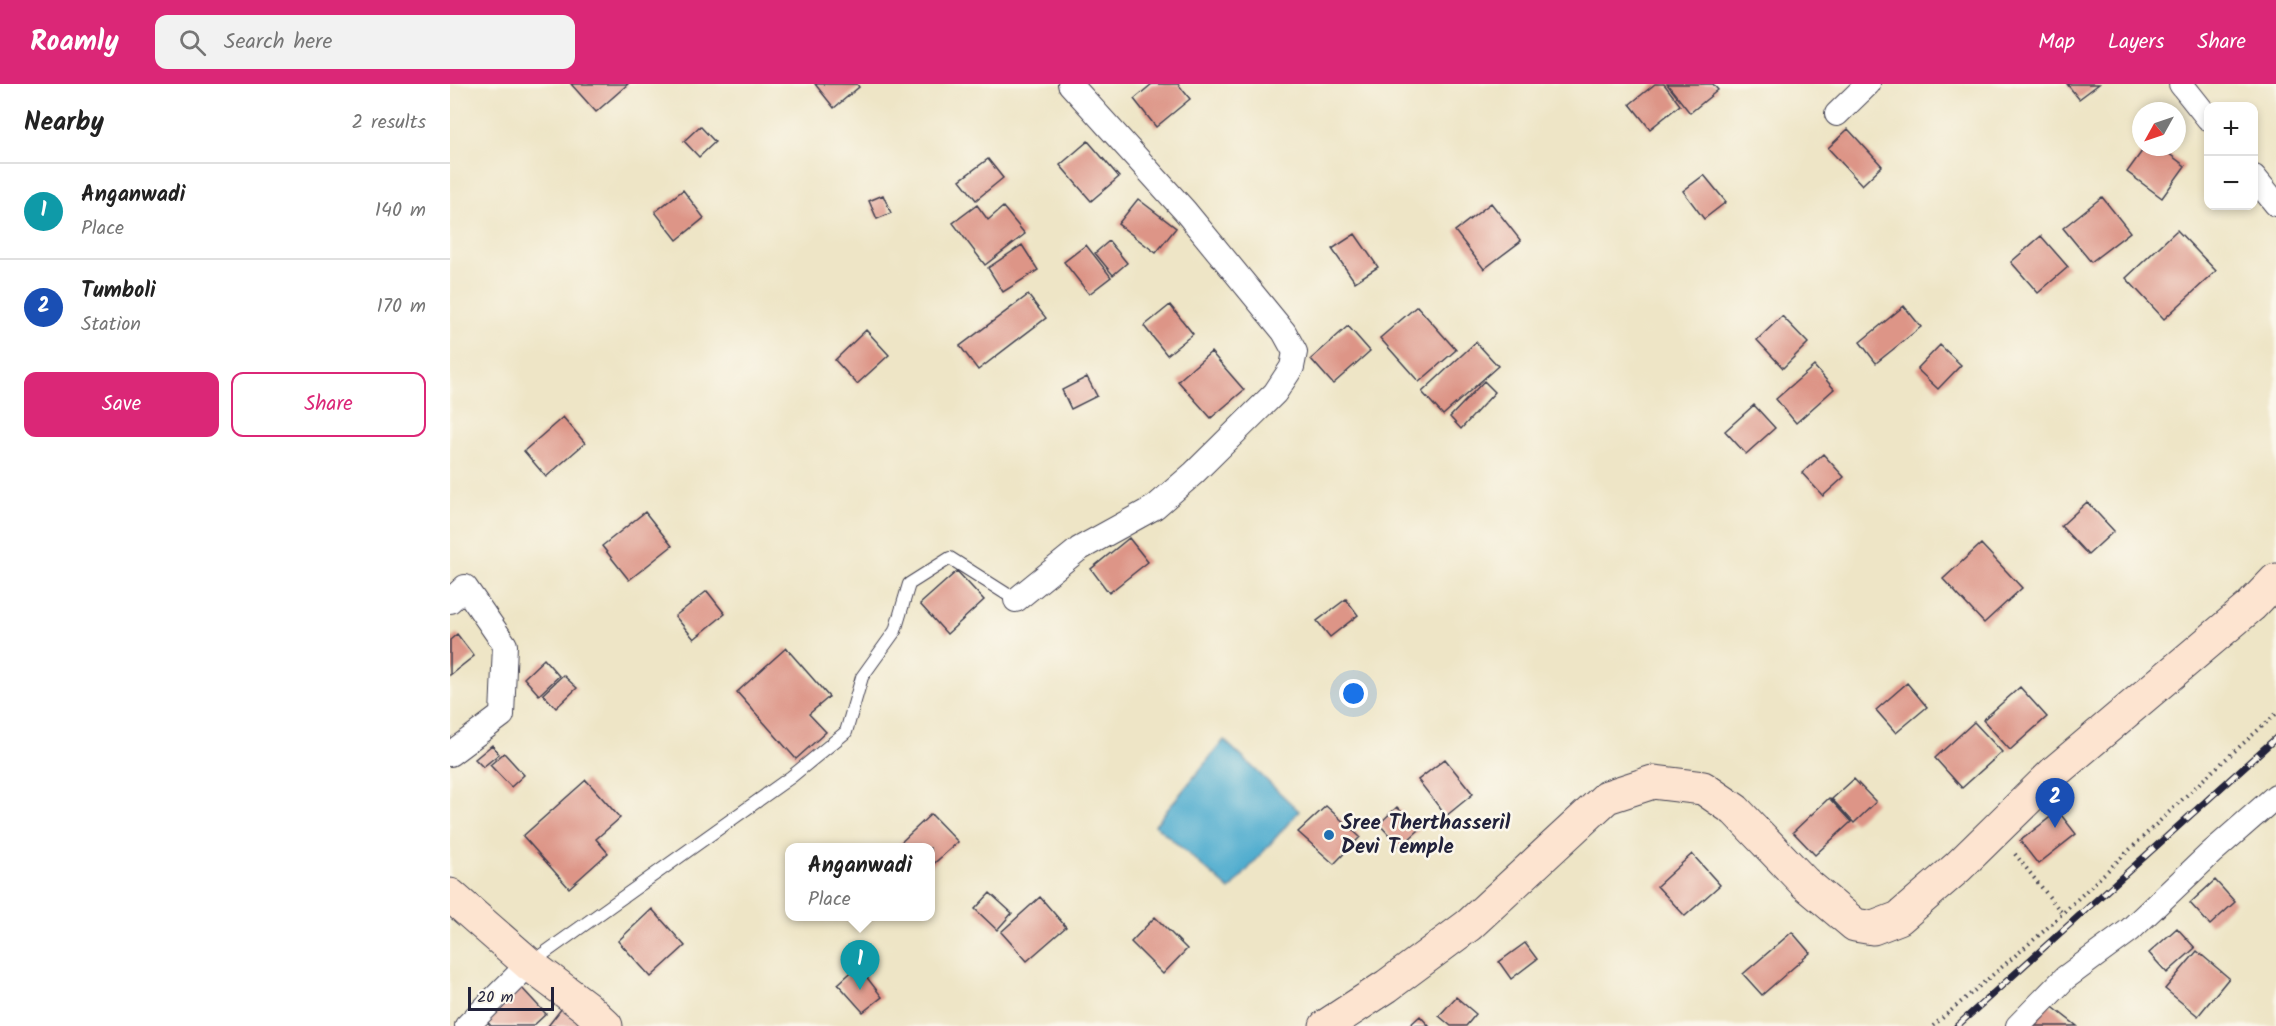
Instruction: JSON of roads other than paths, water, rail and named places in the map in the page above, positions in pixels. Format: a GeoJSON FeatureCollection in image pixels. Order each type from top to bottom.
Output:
{"type":"FeatureCollection","features":[{"type":"Feature","properties":{"kind":"street"},"geometry":{"type":"LineString","coordinates":[[1016,600],[1079,549],[1155,507],[1194,473],[1275,393],[1292,367],[1295,352],[1284,332],[1185,211],[1070,84]]}},
{"type":"Feature","properties":{"kind":"street"},"geometry":{"type":"LineString","coordinates":[[1838,114],[1868,84]]}},
{"type":"Feature","properties":{"kind":"street"},"geometry":{"type":"LineString","coordinates":[[2181,84],[2204,113]]}},
{"type":"Feature","properties":{"kind":"street"},"geometry":{"type":"LineString","coordinates":[[2258,183],[2276,204]]}},
{"type":"Feature","properties":{"kind":"street"},"geometry":{"type":"LineString","coordinates":[[1326,1026],[1387,986],[1469,925],[1607,797],[1653,782],[1703,788],[1735,810],[1805,883],[1855,925],[1873,928],[1899,918],[1958,867],[2057,770],[2251,606],[2276,580]]}},
{"type":"Feature","properties":{"kind":"street"},"geometry":{"type":"LineString","coordinates":[[450,601],[465,587],[505,645],[502,714],[450,754]]}},
{"type":"Feature","properties":{"kind":"street"},"geometry":{"type":"LineString","coordinates":[[2018,1026],[2065,978],[2130,930],[2211,853],[2276,796]]}},
{"type":"Feature","properties":{"kind":"street"},"geometry":{"type":"LineString","coordinates":[[450,895],[529,964],[586,1007],[606,1026]]}},
{"type":"Feature","properties":{"kind":"street"},"geometry":{"type":"LineString","coordinates":[[467,1026],[529,964]]}},
{"type":"Feature","properties":{"kind":"lane"},"geometry":{"type":"LineString","coordinates":[[529,964],[791,777],[846,732],[862,677],[895,631],[909,584],[950,558],[1016,600]]}},
{"type":"Feature","properties":{"kind":"water"},"geometry":{"type":"Polygon","coordinates":[[[1224,740],[1299,811],[1230,890],[1155,825],[1224,740]]]}},
{"type":"Feature","properties":{"kind":"railway"},"geometry":{"type":"LineString","coordinates":[[1957,1026],[2276,738]]}},
{"type":"Feature","properties":{"kind":"place","name":"Tumboli"},"geometry":{"type":"Point","coordinates":[2055,828]}},
{"type":"Feature","properties":{"kind":"place","name":"Sree Therthasseril Devi Temple"},"geometry":{"type":"Point","coordinates":[1329,835]}},
{"type":"Feature","properties":{"kind":"place","name":"Anganwadi"},"geometry":{"type":"Point","coordinates":[860,990]}}]}
